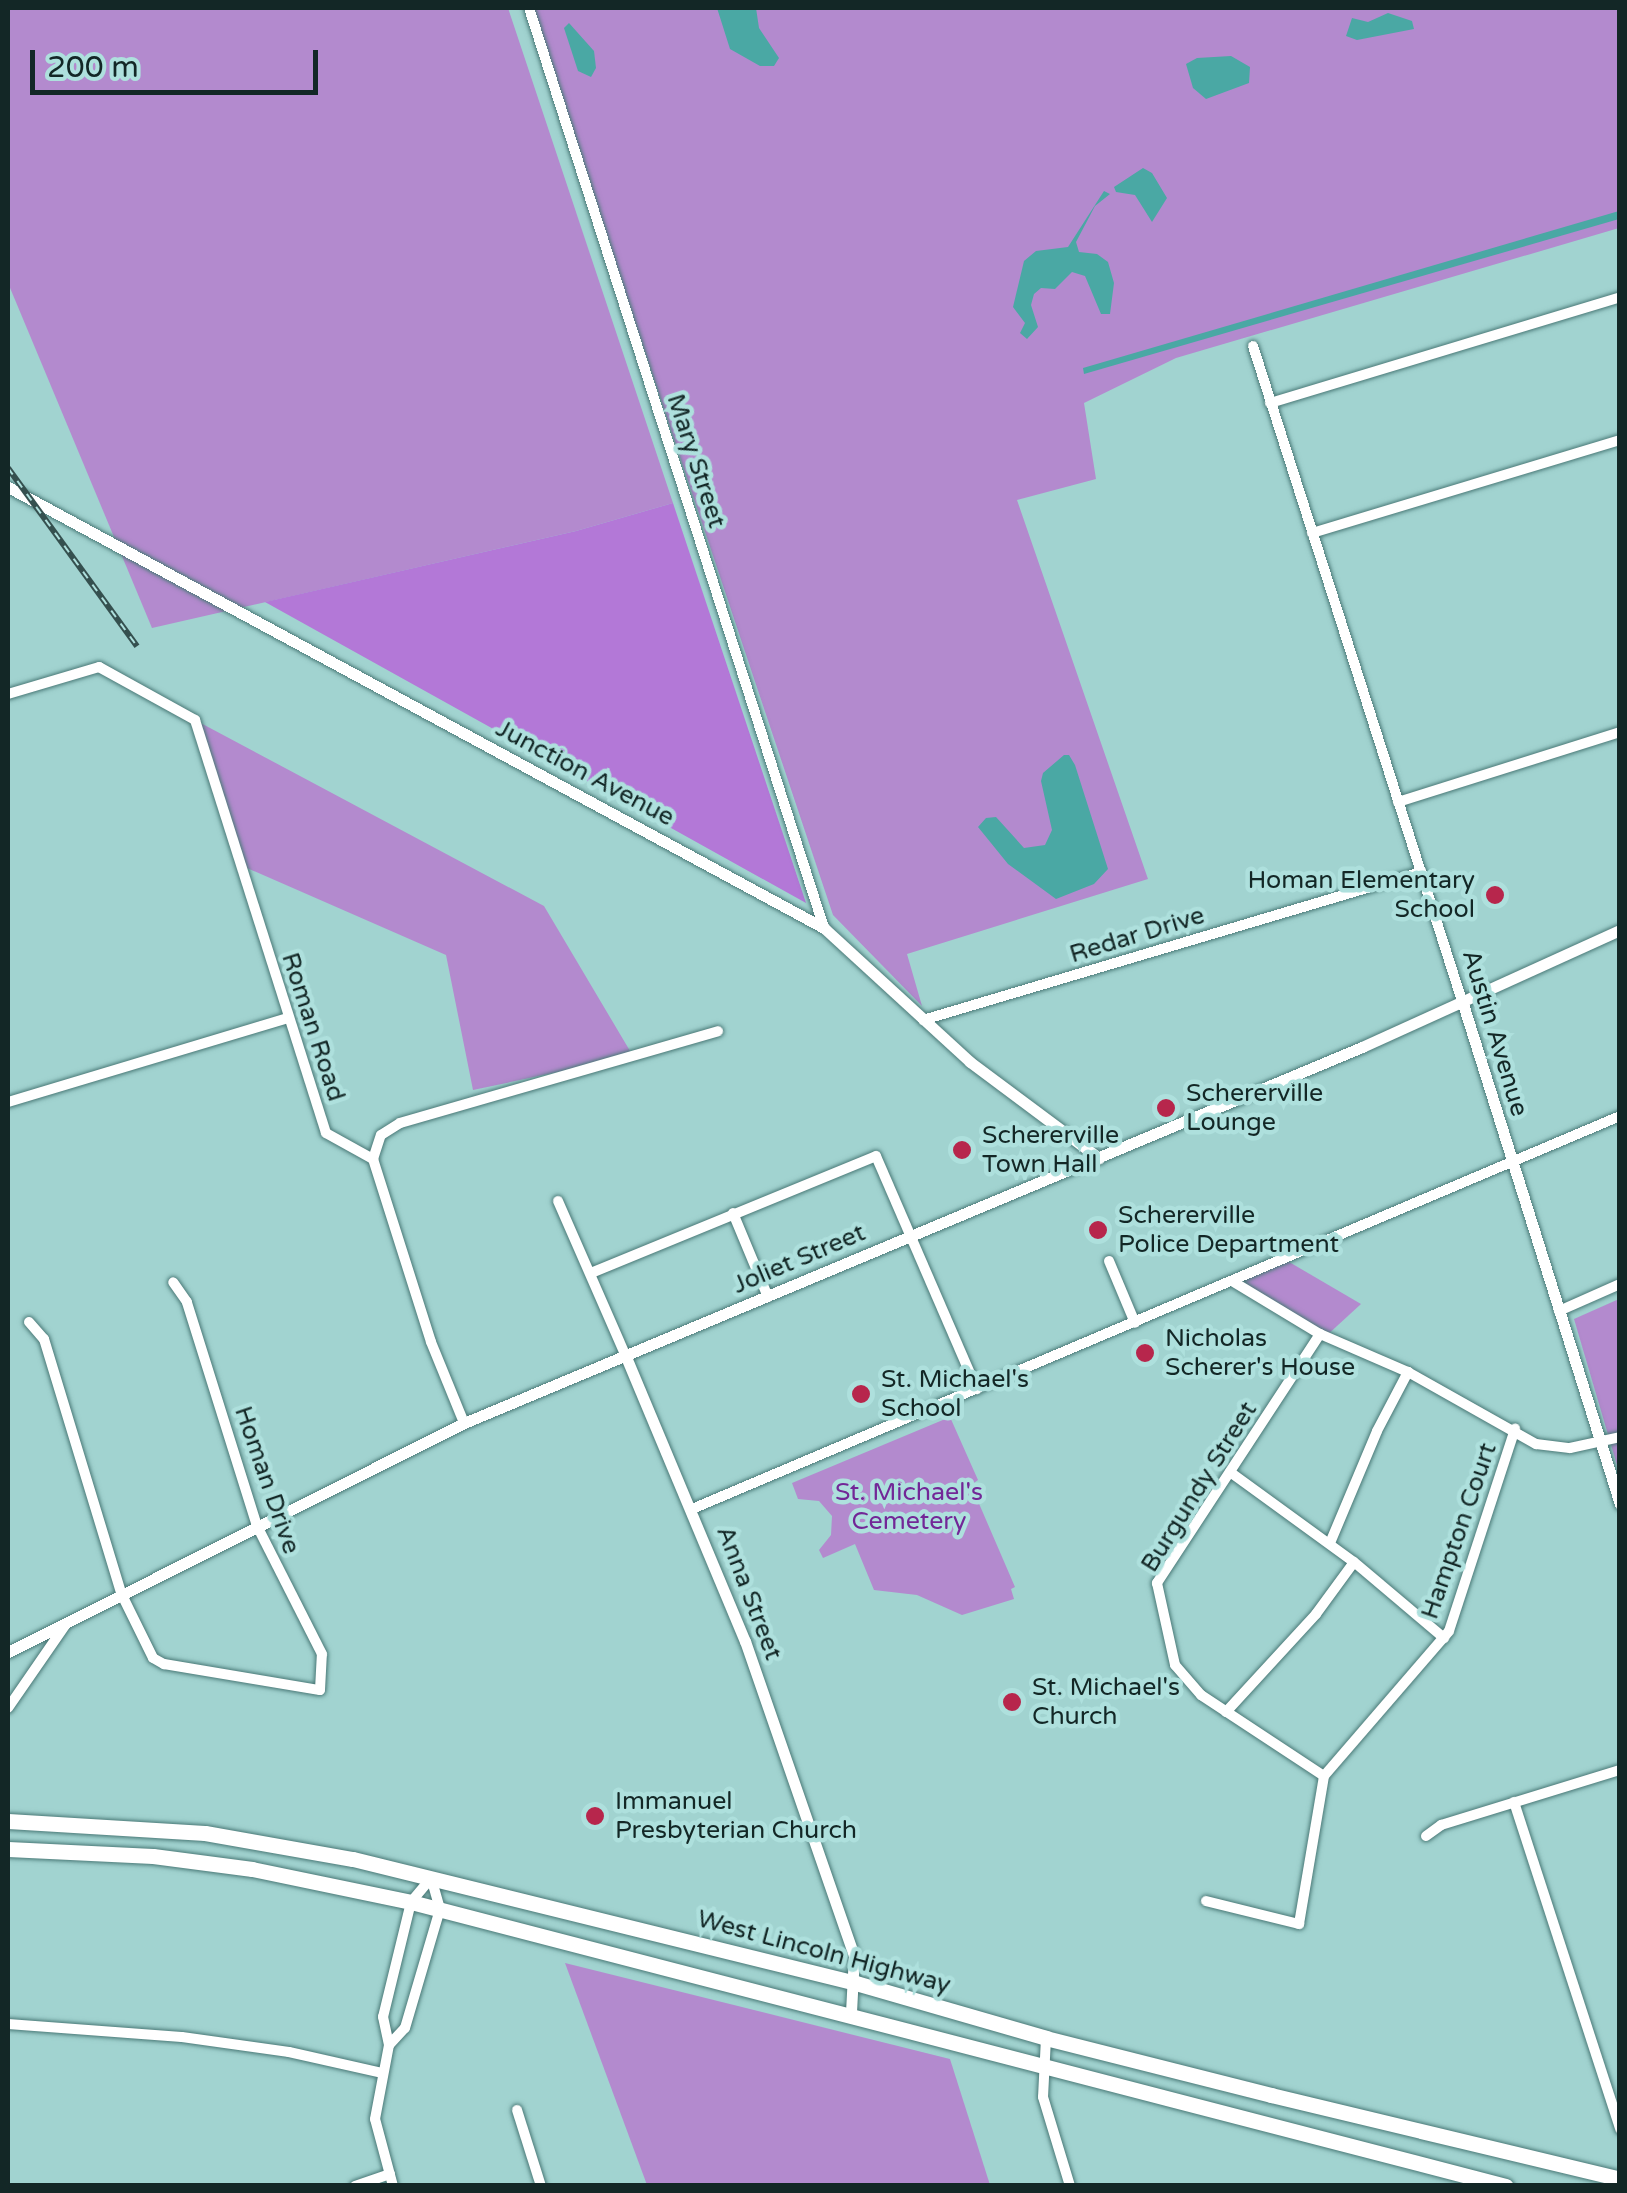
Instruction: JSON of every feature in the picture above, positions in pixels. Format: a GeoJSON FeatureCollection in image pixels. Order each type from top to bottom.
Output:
{"type":"FeatureCollection","features":[{"type":"Feature","properties":{"kind":"main road","name":"West Lincoln Highway"},"geometry":{"type":"LineString","coordinates":[[8,1821],[205,1833],[431,1878],[856,1983],[1046,2038],[1620,2180]]}},
{"type":"Feature","properties":{"kind":"main road","name":"West Lincoln Highway"},"geometry":{"type":"LineString","coordinates":[[8,1849],[173,1859],[252,1869],[411,1902],[1044,2063],[1506,2186]]}},
{"type":"Feature","properties":{"kind":"street","name":"Mary Street"},"geometry":{"type":"LineString","coordinates":[[529,8],[824,928]]}},
{"type":"Feature","properties":{"kind":"street"},"geometry":{"type":"LineString","coordinates":[[1270,403],[1620,297]]}},
{"type":"Feature","properties":{"kind":"street","name":"Austin Avenue"},"geometry":{"type":"LineString","coordinates":[[1253,346],[1620,1504]]}},
{"type":"Feature","properties":{"kind":"street"},"geometry":{"type":"LineString","coordinates":[[1312,533],[1620,440]]}},
{"type":"Feature","properties":{"kind":"street","name":"Junction Avenue"},"geometry":{"type":"LineString","coordinates":[[8,487],[824,928],[970,1062],[1099,1158]]}},
{"type":"Feature","properties":{"kind":"street","name":"Roman Road"},"geometry":{"type":"LineString","coordinates":[[8,694],[98,667],[195,720],[326,1133],[373,1159]]}},
{"type":"Feature","properties":{"kind":"street"},"geometry":{"type":"LineString","coordinates":[[1398,802],[1620,732]]}},
{"type":"Feature","properties":{"kind":"street","name":"Redar Drive"},"geometry":{"type":"LineString","coordinates":[[923,1020],[1420,872]]}},
{"type":"Feature","properties":{"kind":"street","name":"Joliet Street"},"geometry":{"type":"LineString","coordinates":[[8,1652],[464,1423],[1463,1004],[1620,930]]}},
{"type":"Feature","properties":{"kind":"street"},"geometry":{"type":"LineString","coordinates":[[8,1102],[288,1018]]}},
{"type":"Feature","properties":{"kind":"street"},"geometry":{"type":"LineString","coordinates":[[464,1423],[431,1342],[373,1159],[381,1135],[400,1123],[718,1030]]}},
{"type":"Feature","properties":{"kind":"street"},"geometry":{"type":"LineString","coordinates":[[692,1509],[1620,1116]]}},
{"type":"Feature","properties":{"kind":"street"},"geometry":{"type":"LineString","coordinates":[[591,1273],[876,1156],[977,1389]]}},
{"type":"Feature","properties":{"kind":"street","name":"Anna Street"},"geometry":{"type":"LineString","coordinates":[[558,1201],[692,1509],[782,1746],[854,1955],[856,1983],[851,2014]]}},
{"type":"Feature","properties":{"kind":"street"},"geometry":{"type":"LineString","coordinates":[[733,1213],[768,1297]]}},
{"type":"Feature","properties":{"kind":"street"},"geometry":{"type":"LineString","coordinates":[[1109,1261],[1135,1323]]}},
{"type":"Feature","properties":{"kind":"street"},"geometry":{"type":"LineString","coordinates":[[1232,1281],[1320,1334],[1408,1372],[1515,1428],[1536,1444],[1556,1449],[1620,1436]]}},
{"type":"Feature","properties":{"kind":"street","name":"Homan Drive"},"geometry":{"type":"LineString","coordinates":[[122,1595],[153,1658],[164,1664],[320,1690],[322,1654],[257,1526],[187,1302],[172,1282]]}},
{"type":"Feature","properties":{"kind":"street"},"geometry":{"type":"LineString","coordinates":[[1559,1310],[1620,1284]]}},
{"type":"Feature","properties":{"kind":"street"},"geometry":{"type":"LineString","coordinates":[[29,1322],[44,1339],[122,1595]]}},
{"type":"Feature","properties":{"kind":"street","name":"Burgundy Street"},"geometry":{"type":"LineString","coordinates":[[1320,1334],[1157,1583],[1175,1665],[1201,1695],[1324,1776]]}},
{"type":"Feature","properties":{"kind":"street"},"geometry":{"type":"LineString","coordinates":[[1330,1543],[1377,1431],[1408,1372]]}},
{"type":"Feature","properties":{"kind":"street","name":"Hampton Court"},"geometry":{"type":"LineString","coordinates":[[1324,1776],[1444,1638],[1515,1428]]}},
{"type":"Feature","properties":{"kind":"street"},"geometry":{"type":"LineString","coordinates":[[1230,1472],[1330,1543],[1444,1638]]}},
{"type":"Feature","properties":{"kind":"street"},"geometry":{"type":"LineString","coordinates":[[1226,1712],[1316,1614],[1354,1562]]}},
{"type":"Feature","properties":{"kind":"street"},"geometry":{"type":"LineString","coordinates":[[8,1708],[66,1624]]}},
{"type":"Feature","properties":{"kind":"street"},"geometry":{"type":"LineString","coordinates":[[1426,1836],[1442,1825],[1620,1770]]}},
{"type":"Feature","properties":{"kind":"street"},"geometry":{"type":"LineString","coordinates":[[1206,1901],[1299,1924],[1324,1776]]}},
{"type":"Feature","properties":{"kind":"street"},"geometry":{"type":"LineString","coordinates":[[1514,1802],[1620,2129]]}},
{"type":"Feature","properties":{"kind":"street"},"geometry":{"type":"LineString","coordinates":[[355,2186],[392,2180],[375,2119],[389,2044],[383,2018],[411,1902],[431,1878]]}},
{"type":"Feature","properties":{"kind":"street"},"geometry":{"type":"LineString","coordinates":[[389,2044],[404,2028],[440,1909],[431,1878]]}},
{"type":"Feature","properties":{"kind":"street"},"geometry":{"type":"LineString","coordinates":[[8,2024],[182,2037],[288,2052],[382,2073]]}},
{"type":"Feature","properties":{"kind":"street"},"geometry":{"type":"LineString","coordinates":[[1046,2038],[1043,2097],[1070,2186]]}},
{"type":"Feature","properties":{"kind":"street"},"geometry":{"type":"LineString","coordinates":[[516,2110],[540,2186]]}},
{"type":"Feature","properties":{"kind":"green space"},"geometry":{"type":"Polygon","coordinates":[[[8,8],[508,8],[673,503],[576,531],[152,628],[8,283],[8,8]]]}},
{"type":"Feature","properties":{"kind":"green space"},"geometry":{"type":"Polygon","coordinates":[[[530,8],[1619,8],[1619,228],[1176,358],[1084,403],[1096,479],[1017,500],[1148,879],[907,954],[922,1006],[833,915],[530,8]]]}},
{"type":"Feature","properties":{"kind":"green space"},"geometry":{"type":"Polygon","coordinates":[[[195,720],[544,906],[633,1056],[473,1090],[446,955],[240,865],[195,720]]]}},
{"type":"Feature","properties":{"kind":"green space"},"geometry":{"type":"Polygon","coordinates":[[[1284,1259],[1361,1304],[1325,1337],[1232,1281],[1284,1259]]]}},
{"type":"Feature","properties":{"kind":"green space"},"geometry":{"type":"Polygon","coordinates":[[[1619,1299],[1619,1472],[1574,1319],[1619,1299]]]}},
{"type":"Feature","properties":{"kind":"green space","name":"St. Michael's Cemetery"},"geometry":{"type":"Polygon","coordinates":[[[950,1417],[978,1480],[971,1485],[1015,1587],[1011,1589],[1014,1599],[962,1615],[917,1595],[874,1590],[855,1544],[823,1558],[819,1550],[831,1535],[832,1516],[819,1501],[798,1499],[792,1483],[950,1417]]]}},
{"type":"Feature","properties":{"kind":"green space"},"geometry":{"type":"Polygon","coordinates":[[[565,1963],[950,2059],[990,2185],[647,2185],[565,1963]]]}},
{"type":"Feature","properties":{"kind":"shaded area"},"geometry":{"type":"Polygon","coordinates":[[[673,503],[806,903],[265,602],[576,531],[673,503]]]}},
{"type":"Feature","properties":{"kind":"water"},"geometry":{"type":"Polygon","coordinates":[[[717,8],[756,8],[759,28],[779,58],[774,66],[760,66],[730,49],[717,8]]]}},
{"type":"Feature","properties":{"kind":"water"},"geometry":{"type":"Polygon","coordinates":[[[1388,13],[1412,21],[1414,29],[1357,40],[1346,36],[1352,18],[1368,22],[1388,13]]]}},
{"type":"Feature","properties":{"kind":"water"},"geometry":{"type":"Polygon","coordinates":[[[569,23],[594,51],[596,68],[591,77],[578,71],[564,28],[569,23]]]}},
{"type":"Feature","properties":{"kind":"water"},"geometry":{"type":"Polygon","coordinates":[[[1231,56],[1250,67],[1249,83],[1206,99],[1193,88],[1186,64],[1197,58],[1231,56]]]}},
{"type":"Feature","properties":{"kind":"water"},"geometry":{"type":"Polygon","coordinates":[[[1143,168],[1152,173],[1167,198],[1152,222],[1135,195],[1116,192],[1114,187],[1143,168]]]}},
{"type":"Feature","properties":{"kind":"water"},"geometry":{"type":"Polygon","coordinates":[[[1104,191],[1110,194],[1095,206],[1076,242],[1079,252],[1097,254],[1108,262],[1114,283],[1110,314],[1101,314],[1085,276],[1072,272],[1055,289],[1041,288],[1034,294],[1031,305],[1038,327],[1027,339],[1020,333],[1025,323],[1013,307],[1024,261],[1036,251],[1068,247],[1104,191]]]}},
{"type":"Feature","properties":{"kind":"water"},"geometry":{"type":"Polygon","coordinates":[[[1619,211],[1619,219],[1084,374],[1083,368],[1619,211]]]}},
{"type":"Feature","properties":{"kind":"water"},"geometry":{"type":"Polygon","coordinates":[[[1069,755],[1075,765],[1108,869],[1094,884],[1056,899],[1008,864],[978,827],[986,818],[996,817],[1024,848],[1045,845],[1052,830],[1041,781],[1043,773],[1069,755]]]}},
{"type":"Feature","properties":{"kind":"railway"},"geometry":{"type":"LineString","coordinates":[[8,468],[137,646]]}},
{"type":"Feature","properties":{"kind":"place","name":"Homan Elementary School"},"geometry":{"type":"Point","coordinates":[1495,895]}},
{"type":"Feature","properties":{"kind":"place","name":"Schererville Lounge"},"geometry":{"type":"Point","coordinates":[1166,1108]}},
{"type":"Feature","properties":{"kind":"place","name":"Schererville Town Hall"},"geometry":{"type":"Point","coordinates":[962,1150]}},
{"type":"Feature","properties":{"kind":"place","name":"Schererville Police Department"},"geometry":{"type":"Point","coordinates":[1098,1230]}},
{"type":"Feature","properties":{"kind":"place","name":"Nicholas Scherer's House"},"geometry":{"type":"Point","coordinates":[1145,1353]}},
{"type":"Feature","properties":{"kind":"place","name":"St. Michael's School"},"geometry":{"type":"Point","coordinates":[861,1394]}},
{"type":"Feature","properties":{"kind":"place","name":"St. Michael's Church"},"geometry":{"type":"Point","coordinates":[1012,1702]}},
{"type":"Feature","properties":{"kind":"place","name":"Immanuel Presbyterian Church"},"geometry":{"type":"Point","coordinates":[595,1816]}}]}
